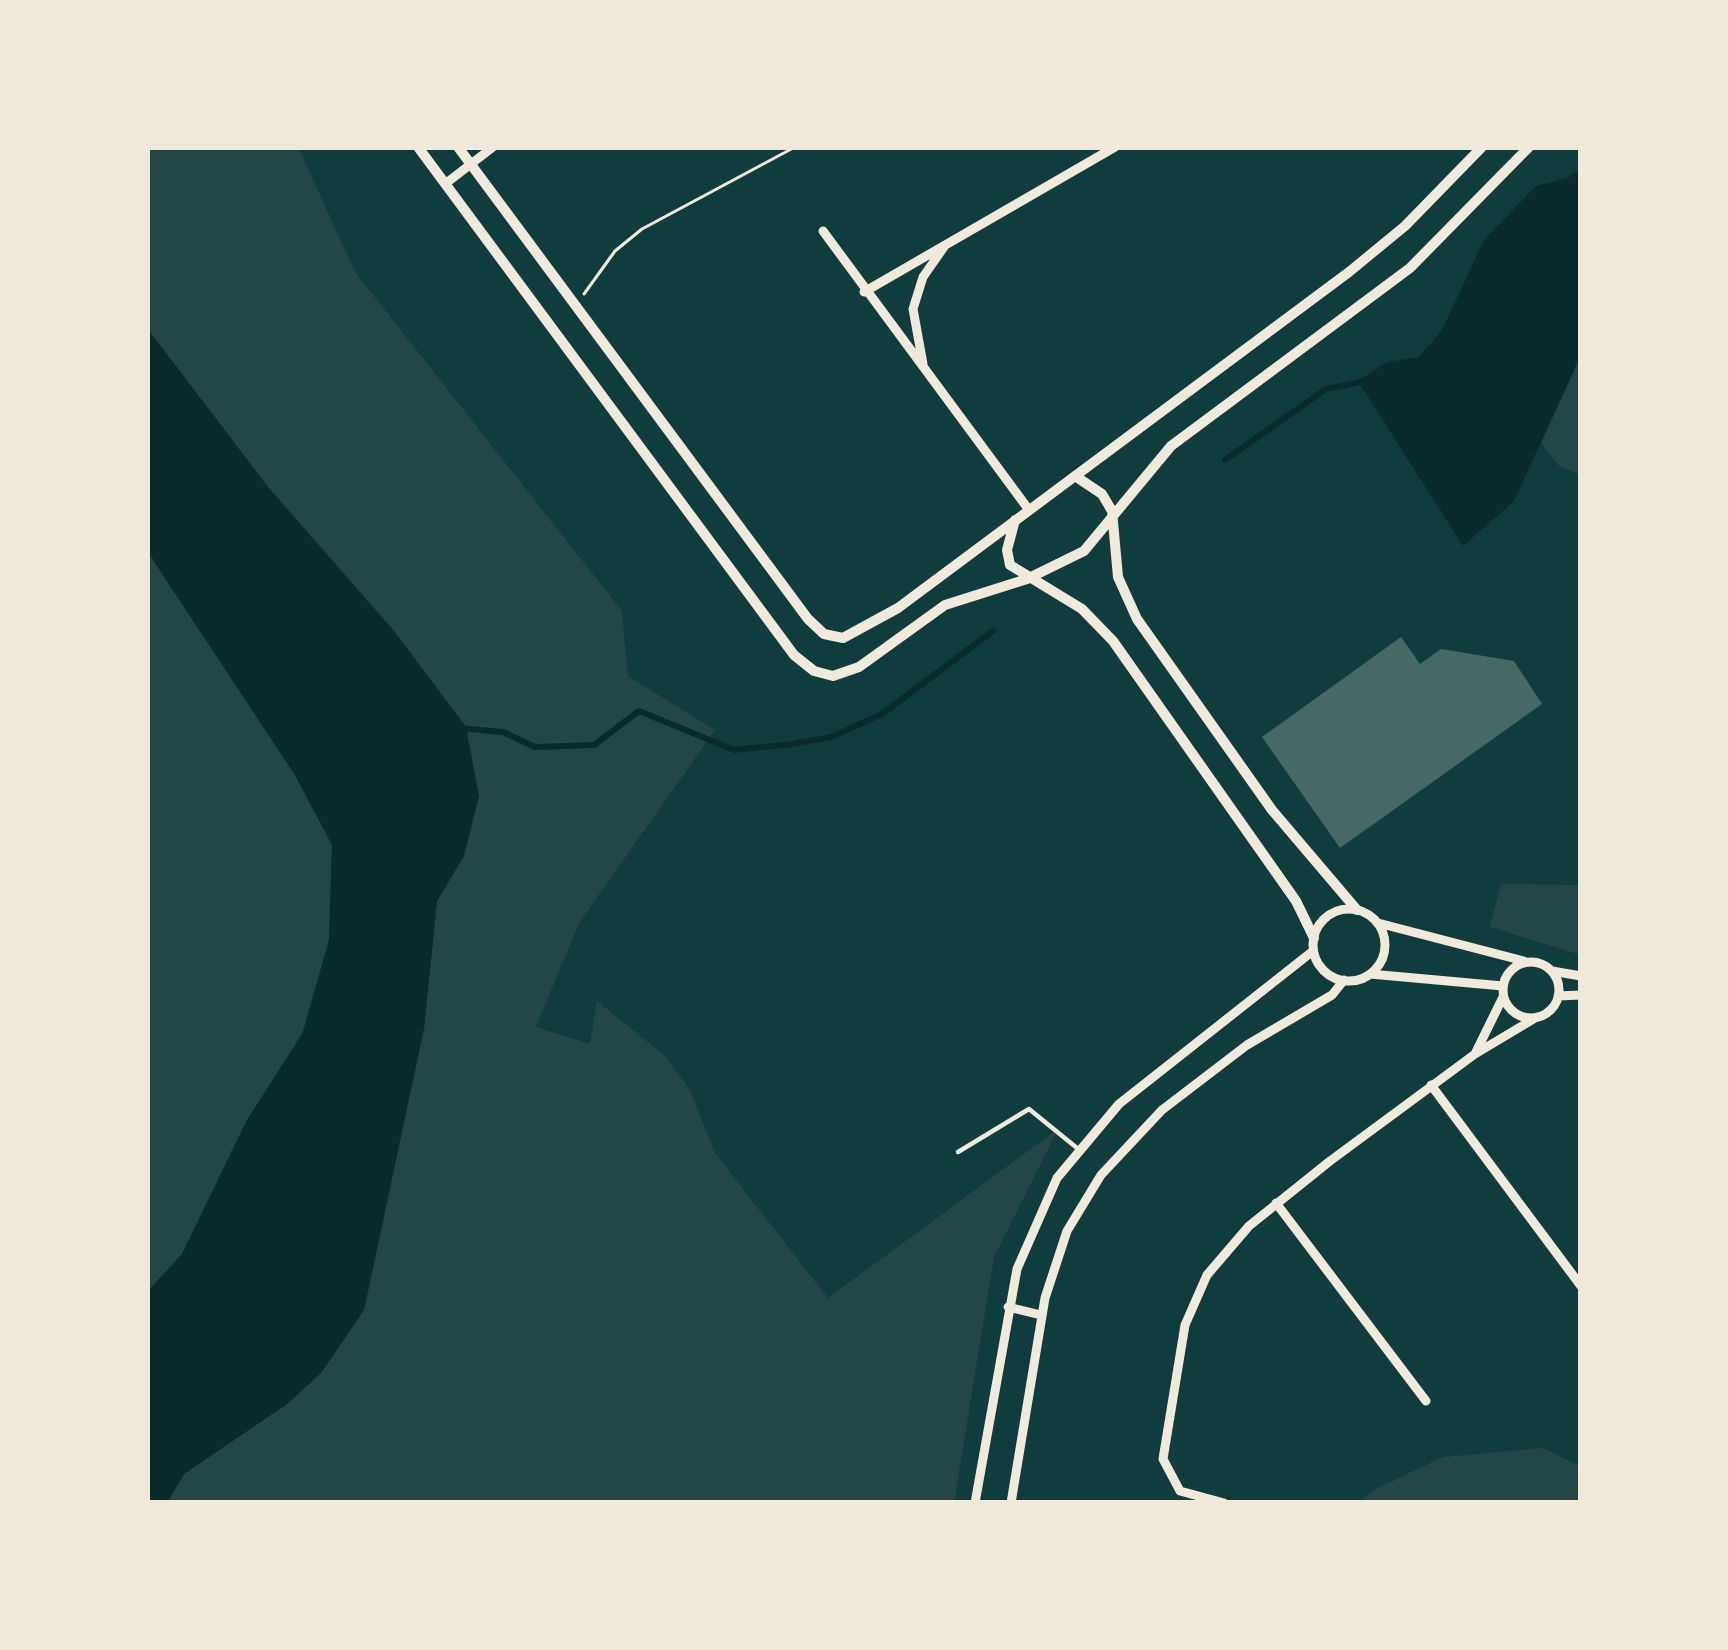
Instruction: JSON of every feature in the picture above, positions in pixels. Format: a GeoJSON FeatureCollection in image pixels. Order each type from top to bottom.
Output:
{"type":"FeatureCollection","features":[{"type":"Feature","properties":{"kind":"street"},"geometry":{"type":"LineString","coordinates":[[418,147],[808,668],[833,676],[850,672],[945,604],[1022,580],[1084,551],[1171,446],[1410,268],[1529,147]]}},
{"type":"Feature","properties":{"kind":"street"},"geometry":{"type":"LineString","coordinates":[[458,147],[824,634],[843,638],[872,626],[1391,237],[1482,147]]}},
{"type":"Feature","properties":{"kind":"street"},"geometry":{"type":"LineString","coordinates":[[445,184],[493,147]]}},
{"type":"Feature","properties":{"kind":"street"},"geometry":{"type":"LineString","coordinates":[[864,292],[1114,147]]}},
{"type":"Feature","properties":{"kind":"street"},"geometry":{"type":"LineString","coordinates":[[823,231],[1029,510]]}},
{"type":"Feature","properties":{"kind":"street"},"geometry":{"type":"LineString","coordinates":[[924,369],[913,309],[923,277],[945,245]]}},
{"type":"Feature","properties":{"kind":"street"},"geometry":{"type":"LineString","coordinates":[[1075,476],[1102,494],[1114,518],[1118,578],[1137,619],[1272,810],[1357,910],[1378,923],[1581,976]]}},
{"type":"Feature","properties":{"kind":"street"},"geometry":{"type":"LineString","coordinates":[[1015,520],[1007,560],[1022,580],[1082,609],[1113,641],[1296,901],[1325,971],[1344,980],[1370,974],[1503,992],[1519,1015],[1537,1017]]}},
{"type":"Feature","properties":{"kind":"street"},"geometry":{"type":"LineString","coordinates":[[975,1503],[1008,1307],[1024,1244],[1077,1148],[1168,1062],[1314,945],[1329,915],[1357,910]]}},
{"type":"Feature","properties":{"kind":"street"},"geometry":{"type":"LineString","coordinates":[[1370,974],[1383,956],[1378,923]]}},
{"type":"Feature","properties":{"kind":"street"},"geometry":{"type":"LineString","coordinates":[[1475,1054],[1510,970],[1525,962]]}},
{"type":"Feature","properties":{"kind":"street"},"geometry":{"type":"LineString","coordinates":[[1552,971],[1558,996]]}},
{"type":"Feature","properties":{"kind":"street"},"geometry":{"type":"LineString","coordinates":[[1010,1503],[1041,1315],[1067,1232],[1124,1146],[1207,1075],[1332,995],[1344,980]]}},
{"type":"Feature","properties":{"kind":"street"},"geometry":{"type":"LineString","coordinates":[[1224,1503],[1186,1495],[1167,1474],[1163,1450],[1185,1325],[1207,1275],[1276,1204],[1431,1085],[1537,1017],[1558,996],[1581,995]]}},
{"type":"Feature","properties":{"kind":"street"},"geometry":{"type":"LineString","coordinates":[[1431,1085],[1581,1286]]}},
{"type":"Feature","properties":{"kind":"street"},"geometry":{"type":"LineString","coordinates":[[1276,1204],[1426,1401]]}},
{"type":"Feature","properties":{"kind":"street"},"geometry":{"type":"LineString","coordinates":[[1008,1307],[1041,1315]]}},
{"type":"Feature","properties":{"kind":"lane"},"geometry":{"type":"LineString","coordinates":[[958,1153],[1029,1109],[1038,1111],[1077,1148]]}},
{"type":"Feature","properties":{"kind":"path"},"geometry":{"type":"LineString","coordinates":[[576,305],[625,241],[795,147]]}},
{"type":"Feature","properties":{"kind":"shaded area"},"geometry":{"type":"Polygon","coordinates":[[[147,147],[298,147],[355,272],[622,611],[628,676],[715,730],[579,923],[536,1027],[590,1044],[597,1001],[664,1055],[690,1090],[715,1153],[828,1298],[1058,1129],[994,1257],[954,1503],[167,1503],[184,1474],[287,1404],[321,1373],[364,1310],[424,1029],[437,901],[464,856],[466,727],[394,631],[268,487],[147,328],[147,147]]]}},
{"type":"Feature","properties":{"kind":"shaded area"},"geometry":{"type":"Polygon","coordinates":[[[1581,168],[1581,355],[1514,501],[1463,546],[1358,381],[1387,362],[1419,357],[1442,330],[1484,240],[1536,186],[1568,178],[1581,168]]]}},
{"type":"Feature","properties":{"kind":"shaded area"},"geometry":{"type":"Polygon","coordinates":[[[147,328],[268,487],[394,631],[466,727],[479,796],[464,856],[437,901],[424,1028],[364,1310],[321,1373],[287,1404],[184,1474],[167,1503],[147,1503],[147,1292],[182,1254],[247,1120],[303,1033],[329,940],[332,845],[295,775],[147,551],[147,328]]]}},
{"type":"Feature","properties":{"kind":"shaded area"},"geometry":{"type":"Polygon","coordinates":[[[1581,355],[1581,475],[1560,467],[1541,443],[1581,355]]]}},
{"type":"Feature","properties":{"kind":"shaded area"},"geometry":{"type":"Polygon","coordinates":[[[147,551],[295,775],[332,845],[329,940],[302,1033],[247,1120],[182,1254],[147,1292],[147,551]]]}},
{"type":"Feature","properties":{"kind":"shaded area"},"geometry":{"type":"Polygon","coordinates":[[[1501,884],[1581,885],[1581,955],[1490,927],[1501,884]]]}},
{"type":"Feature","properties":{"kind":"shaded area"},"geometry":{"type":"Polygon","coordinates":[[[1543,1448],[1581,1467],[1581,1503],[1360,1503],[1373,1490],[1443,1457],[1543,1448]]]}},
{"type":"Feature","properties":{"kind":"building"},"geometry":{"type":"Polygon","coordinates":[[[1401,637],[1420,664],[1441,649],[1514,661],[1542,704],[1340,848],[1262,737],[1401,637]]]}},
{"type":"Feature","properties":{"kind":"waterway"},"geometry":{"type":"LineString","coordinates":[[1225,460],[1326,389],[1360,382]]}},
{"type":"Feature","properties":{"kind":"waterway"},"geometry":{"type":"LineString","coordinates":[[460,728],[503,732],[535,747],[594,745],[639,711],[734,750],[793,744],[831,737],[882,714],[993,631]]}}]}
